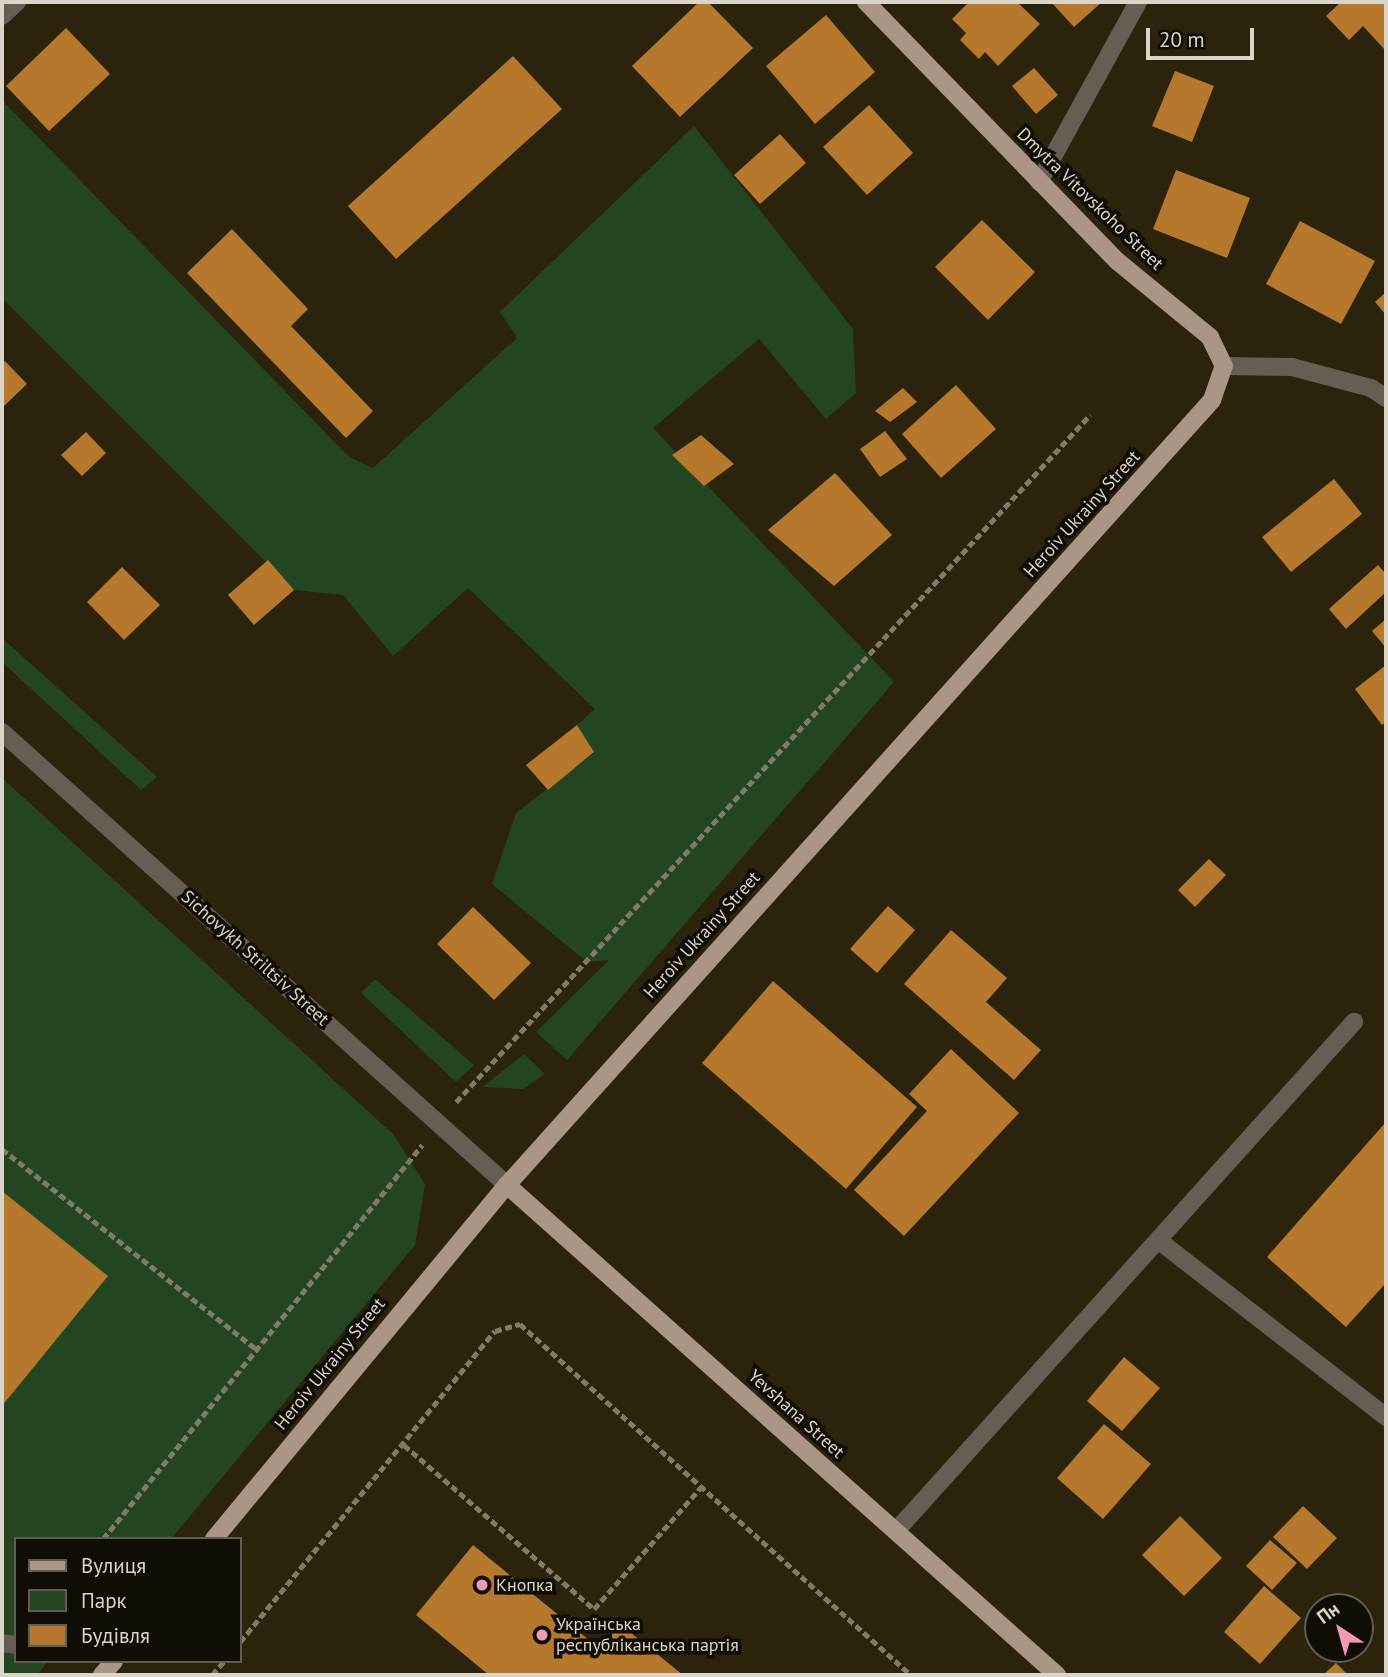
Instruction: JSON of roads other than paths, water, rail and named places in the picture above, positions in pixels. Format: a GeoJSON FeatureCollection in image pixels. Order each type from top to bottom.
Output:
{"type":"FeatureCollection","features":[{"type":"Feature","properties":{"kind":"main road","name":"Dmytra Vitovskoho Street"},"geometry":{"type":"LineString","coordinates":[[866,2],[1117,261],[1210,337],[1224,366]]}},
{"type":"Feature","properties":{"kind":"main road","name":"Heroiv Ukrainy Street"},"geometry":{"type":"LineString","coordinates":[[217,1537],[507,1185],[1182,436],[1212,400],[1224,366]]}},
{"type":"Feature","properties":{"kind":"main road","name":"Yevshana Street"},"geometry":{"type":"LineString","coordinates":[[507,1185],[1057,1675]]}},
{"type":"Feature","properties":{"kind":"street"},"geometry":{"type":"LineString","coordinates":[[2,16],[17,2]]}},
{"type":"Feature","properties":{"kind":"street"},"geometry":{"type":"LineString","coordinates":[[1039,182],[1138,2]]}},
{"type":"Feature","properties":{"kind":"street"},"geometry":{"type":"LineString","coordinates":[[1224,366],[1292,367],[1371,388],[1386,398]]}},
{"type":"Feature","properties":{"kind":"street","name":"Sichovykh Striltsiv Street"},"geometry":{"type":"LineString","coordinates":[[2,732],[507,1185]]}},
{"type":"Feature","properties":{"kind":"street"},"geometry":{"type":"LineString","coordinates":[[896,1531],[1354,1022]]}},
{"type":"Feature","properties":{"kind":"street"},"geometry":{"type":"LineString","coordinates":[[1158,1240],[1386,1417]]}},
{"type":"Feature","properties":{"kind":"place","name":"Кнопка"},"geometry":{"type":"Point","coordinates":[482,1585]}},
{"type":"Feature","properties":{"kind":"place","name":"Українська республіканська партія"},"geometry":{"type":"Point","coordinates":[542,1635]}}]}
